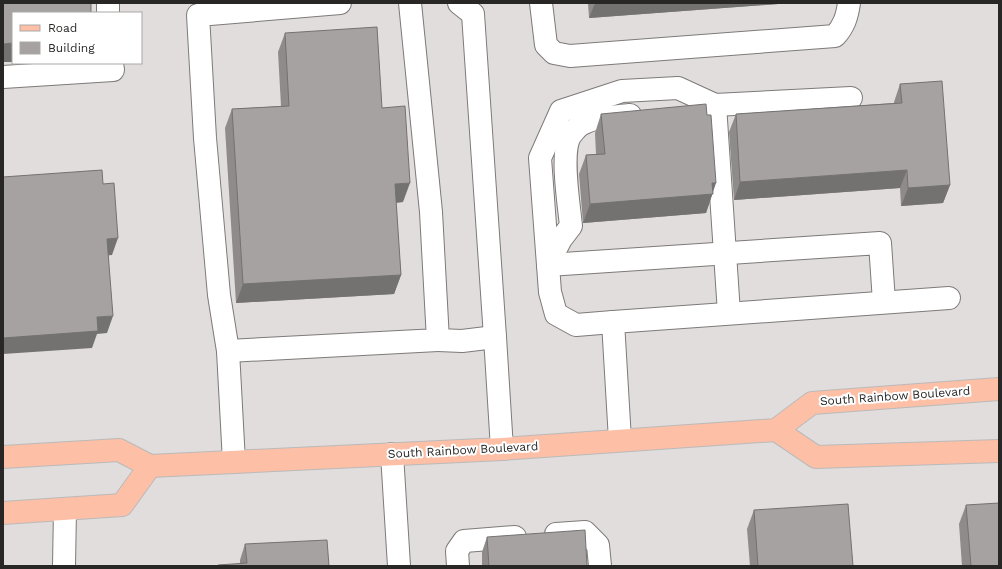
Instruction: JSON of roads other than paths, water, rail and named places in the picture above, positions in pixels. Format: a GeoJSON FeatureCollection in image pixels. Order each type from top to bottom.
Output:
{"type":"FeatureCollection","features":[{"type":"Feature","properties":{"kind":"main road","name":"South Rainbow Boulevard"},"geometry":{"type":"LineString","coordinates":[[150,466],[502,448],[776,430],[812,402],[999,388]]}},
{"type":"Feature","properties":{"kind":"main road"},"geometry":{"type":"LineString","coordinates":[[776,430],[816,457],[999,451]]}},
{"type":"Feature","properties":{"kind":"main road"},"geometry":{"type":"LineString","coordinates":[[3,457],[119,450],[150,466],[122,505],[3,513]]}},
{"type":"Feature","properties":{"kind":"lane"},"geometry":{"type":"LineString","coordinates":[[234,462],[228,351],[219,295],[205,146],[195,9],[340,3]]}},
{"type":"Feature","properties":{"kind":"lane"},"geometry":{"type":"LineString","coordinates":[[410,3],[431,212],[438,340]]}},
{"type":"Feature","properties":{"kind":"lane"},"geometry":{"type":"LineString","coordinates":[[542,3],[546,45],[554,53],[570,56],[835,36],[842,28],[848,12],[849,3]]}},
{"type":"Feature","properties":{"kind":"lane"},"geometry":{"type":"LineString","coordinates":[[468,7],[495,337],[502,448]]}},
{"type":"Feature","properties":{"kind":"lane"},"geometry":{"type":"LineString","coordinates":[[3,77],[113,70],[112,64]]}},
{"type":"Feature","properties":{"kind":"lane"},"geometry":{"type":"LineString","coordinates":[[851,98],[715,105],[687,102],[678,88],[622,91],[561,111],[540,158],[550,292],[556,314],[576,325],[949,298]]}},
{"type":"Feature","properties":{"kind":"lane"},"geometry":{"type":"LineString","coordinates":[[715,105],[729,313]]}},
{"type":"Feature","properties":{"kind":"lane"},"geometry":{"type":"LineString","coordinates":[[548,265],[561,239],[571,226],[566,167],[566,153],[570,137],[581,124],[599,118],[652,114]]}},
{"type":"Feature","properties":{"kind":"lane"},"geometry":{"type":"LineString","coordinates":[[548,265],[880,242],[884,302]]}},
{"type":"Feature","properties":{"kind":"lane"},"geometry":{"type":"LineString","coordinates":[[613,322],[620,440]]}},
{"type":"Feature","properties":{"kind":"lane"},"geometry":{"type":"LineString","coordinates":[[228,351],[438,340],[462,341],[495,337]]}},
{"type":"Feature","properties":{"kind":"lane"},"geometry":{"type":"LineString","coordinates":[[392,454],[399,566]]}},
{"type":"Feature","properties":{"kind":"lane"},"geometry":{"type":"LineString","coordinates":[[64,509],[64,566]]}},
{"type":"Feature","properties":{"kind":"lane"},"geometry":{"type":"LineString","coordinates":[[458,566],[457,551],[464,541],[585,532],[598,545],[600,566]]}}]}
